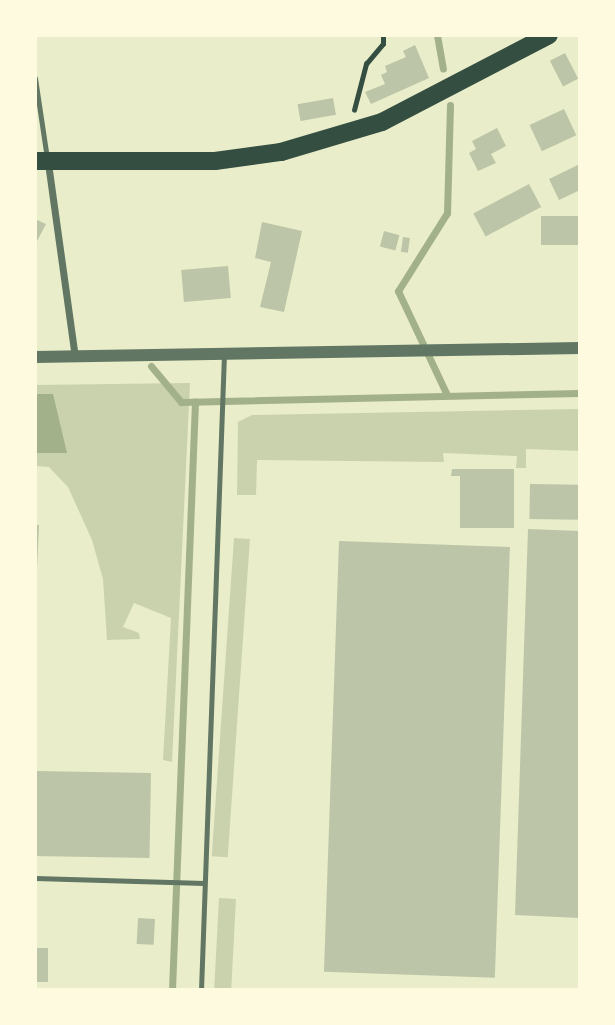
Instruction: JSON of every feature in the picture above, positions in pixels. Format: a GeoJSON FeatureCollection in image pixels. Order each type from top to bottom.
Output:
{"type":"FeatureCollection","features":[{"type":"Feature","properties":{"kind":"main road"},"geometry":{"type":"LineString","coordinates":[[41,161],[215,161],[281,152],[358,130],[429,101],[549,35]]}},
{"type":"Feature","properties":{"kind":"street"},"geometry":{"type":"LineString","coordinates":[[41,161],[75,357]]}},
{"type":"Feature","properties":{"kind":"street"},"geometry":{"type":"LineString","coordinates":[[35,357],[580,348]]}},
{"type":"Feature","properties":{"kind":"lane"},"geometry":{"type":"LineString","coordinates":[[35,78],[41,161]]}},
{"type":"Feature","properties":{"kind":"lane"},"geometry":{"type":"LineString","coordinates":[[201,990],[224,354]]}},
{"type":"Feature","properties":{"kind":"lane"},"geometry":{"type":"LineString","coordinates":[[35,878],[204,883]]}},
{"type":"Feature","properties":{"kind":"path"},"geometry":{"type":"LineString","coordinates":[[358,130],[352,117],[355,104],[366,64],[383,44],[383,35]]}},
{"type":"Feature","properties":{"kind":"shaded area"},"geometry":{"type":"Polygon","coordinates":[[[190,383],[172,762],[163,760],[171,618],[134,603],[123,627],[139,633],[140,639],[107,640],[103,579],[92,540],[68,487],[49,467],[35,466],[35,385],[190,383]]]}},
{"type":"Feature","properties":{"kind":"shaded area"},"geometry":{"type":"Polygon","coordinates":[[[35,394],[53,394],[67,453],[35,453],[35,394]]]}},
{"type":"Feature","properties":{"kind":"shaded area"},"geometry":{"type":"Polygon","coordinates":[[[580,409],[580,451],[526,449],[526,468],[516,468],[517,456],[443,453],[444,462],[257,460],[256,495],[237,495],[238,422],[252,415],[580,409]]]}},
{"type":"Feature","properties":{"kind":"shaded area"},"geometry":{"type":"Polygon","coordinates":[[[234,538],[250,539],[228,857],[212,856],[234,538]]]}},
{"type":"Feature","properties":{"kind":"shaded area"},"geometry":{"type":"Polygon","coordinates":[[[219,898],[236,899],[231,990],[214,990],[219,898]]]}},
{"type":"Feature","properties":{"kind":"building"},"geometry":{"type":"Polygon","coordinates":[[[415,45],[429,78],[371,104],[365,92],[385,84],[381,75],[387,72],[385,66],[406,57],[403,51],[415,45]]]}},
{"type":"Feature","properties":{"kind":"building"},"geometry":{"type":"Polygon","coordinates":[[[565,53],[578,79],[563,87],[550,61],[565,53]]]}},
{"type":"Feature","properties":{"kind":"building"},"geometry":{"type":"Polygon","coordinates":[[[333,98],[336,115],[300,121],[298,104],[333,98]]]}},
{"type":"Feature","properties":{"kind":"building"},"geometry":{"type":"Polygon","coordinates":[[[564,109],[576,135],[542,151],[530,125],[564,109]]]}},
{"type":"Feature","properties":{"kind":"building"},"geometry":{"type":"Polygon","coordinates":[[[497,128],[506,146],[491,154],[496,163],[478,171],[469,153],[476,149],[472,141],[497,128]]]}},
{"type":"Feature","properties":{"kind":"building"},"geometry":{"type":"Polygon","coordinates":[[[580,164],[580,190],[559,200],[549,179],[580,164]]]}},
{"type":"Feature","properties":{"kind":"building"},"geometry":{"type":"Polygon","coordinates":[[[529,184],[541,207],[486,237],[473,214],[529,184]]]}},
{"type":"Feature","properties":{"kind":"building"},"geometry":{"type":"Polygon","coordinates":[[[541,216],[580,216],[580,245],[541,245],[541,216]]]}},
{"type":"Feature","properties":{"kind":"building"},"geometry":{"type":"Polygon","coordinates":[[[35,219],[46,224],[35,245],[35,219]]]}},
{"type":"Feature","properties":{"kind":"building"},"geometry":{"type":"Polygon","coordinates":[[[262,222],[302,231],[284,312],[260,307],[271,262],[255,258],[262,222]]]}},
{"type":"Feature","properties":{"kind":"building"},"geometry":{"type":"Polygon","coordinates":[[[384,231],[399,235],[395,251],[380,246],[384,231]]]}},
{"type":"Feature","properties":{"kind":"building"},"geometry":{"type":"Polygon","coordinates":[[[403,237],[410,238],[408,253],[401,252],[403,237]]]}},
{"type":"Feature","properties":{"kind":"building"},"geometry":{"type":"Polygon","coordinates":[[[228,266],[231,298],[184,302],[181,270],[228,266]]]}},
{"type":"Feature","properties":{"kind":"building"},"geometry":{"type":"Polygon","coordinates":[[[452,469],[514,469],[514,528],[460,528],[460,476],[451,476],[452,469]]]}},
{"type":"Feature","properties":{"kind":"building"},"geometry":{"type":"Polygon","coordinates":[[[530,484],[580,485],[579,520],[529,519],[530,484]]]}},
{"type":"Feature","properties":{"kind":"building"},"geometry":{"type":"Polygon","coordinates":[[[35,525],[39,525],[37,569],[35,569],[35,525]]]}},
{"type":"Feature","properties":{"kind":"building"},"geometry":{"type":"Polygon","coordinates":[[[528,529],[580,531],[580,918],[515,915],[528,529]]]}},
{"type":"Feature","properties":{"kind":"building"},"geometry":{"type":"Polygon","coordinates":[[[339,541],[510,547],[495,978],[324,972],[339,541]]]}},
{"type":"Feature","properties":{"kind":"building"},"geometry":{"type":"Polygon","coordinates":[[[35,771],[151,773],[149,858],[35,856],[35,771]]]}},
{"type":"Feature","properties":{"kind":"building"},"geometry":{"type":"Polygon","coordinates":[[[138,918],[155,919],[154,945],[137,944],[138,918]]]}},
{"type":"Feature","properties":{"kind":"building"},"geometry":{"type":"Polygon","coordinates":[[[35,948],[48,948],[48,982],[35,982],[35,948]]]}},
{"type":"Feature","properties":{"kind":"waterway"},"geometry":{"type":"LineString","coordinates":[[437,35],[443,68]]}},
{"type":"Feature","properties":{"kind":"waterway"},"geometry":{"type":"LineString","coordinates":[[447,395],[398,291],[447,213],[450,105]]}},
{"type":"Feature","properties":{"kind":"waterway"},"geometry":{"type":"LineString","coordinates":[[151,366],[181,402],[580,393]]}},
{"type":"Feature","properties":{"kind":"waterway"},"geometry":{"type":"LineString","coordinates":[[172,990],[195,401]]}}]}
